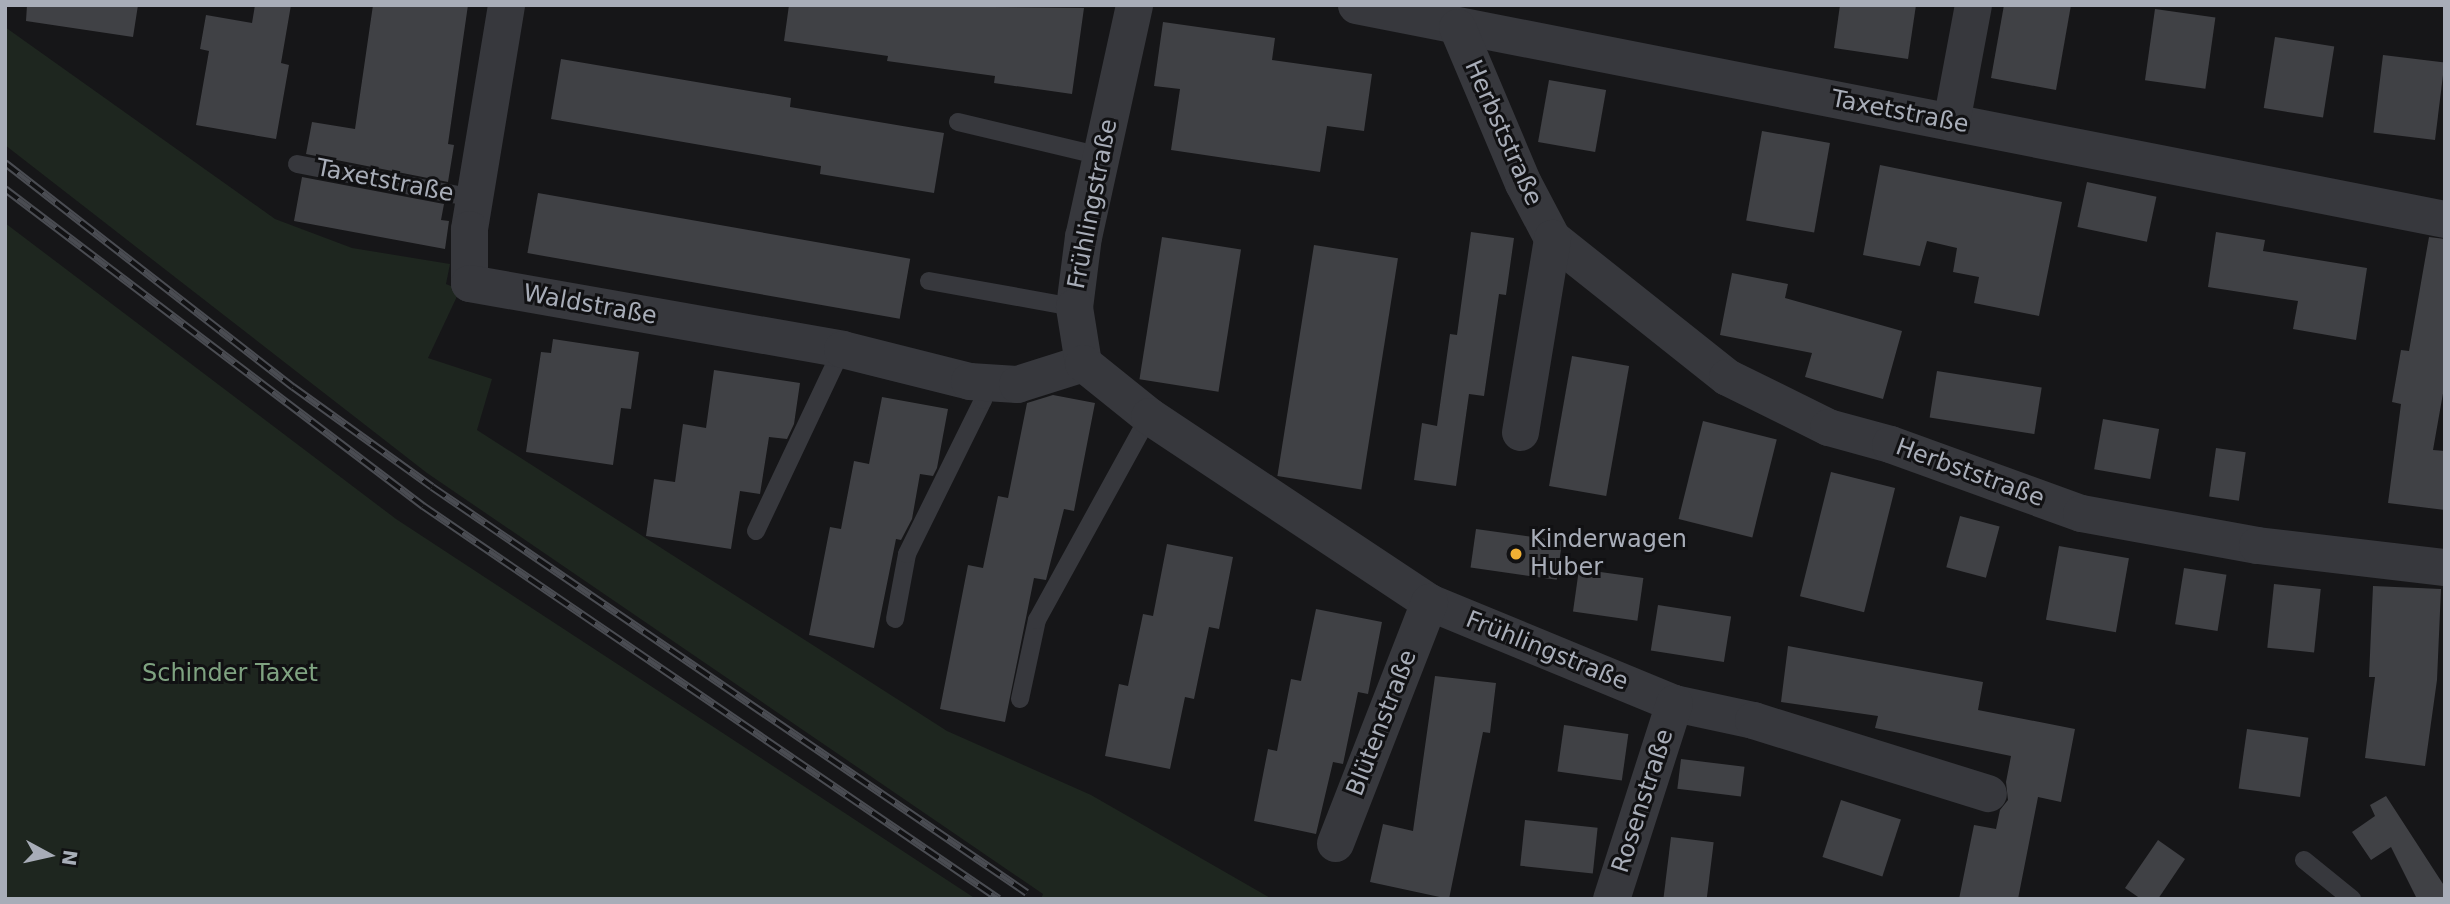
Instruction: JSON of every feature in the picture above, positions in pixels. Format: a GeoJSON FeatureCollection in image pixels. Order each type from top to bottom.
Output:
{"type":"FeatureCollection","features":[{"type":"Feature","properties":{"kind":"street","name":"Waldstraße"},"geometry":{"type":"LineString","coordinates":[[506,5],[473,198],[469,283],[842,349],[986,383],[1017,384],[1083,363]]}},
{"type":"Feature","properties":{"kind":"street","name":"Frühlingstraße"},"geometry":{"type":"LineString","coordinates":[[1134,5],[1101,156],[1074,307],[1083,363],[1149,416],[1429,602],[1675,703],[1753,720],[1988,793]]}},
{"type":"Feature","properties":{"kind":"street","name":"Taxetstraße"},"geometry":{"type":"LineString","coordinates":[[1356,5],[1457,27],[2445,219]]}},
{"type":"Feature","properties":{"kind":"street"},"geometry":{"type":"LineString","coordinates":[[1951,122],[1973,5]]}},
{"type":"Feature","properties":{"kind":"street","name":"Herbststraße"},"geometry":{"type":"LineString","coordinates":[[1457,27],[1522,183],[1552,238],[1727,377],[1828,427],[1890,444],[2081,513],[2256,545],[2445,567]]}},
{"type":"Feature","properties":{"kind":"street"},"geometry":{"type":"LineString","coordinates":[[1520,432],[1552,238]]}},
{"type":"Feature","properties":{"kind":"street","name":"Blütenstraße"},"geometry":{"type":"LineString","coordinates":[[1335,843],[1429,602]]}},
{"type":"Feature","properties":{"kind":"street","name":"Rosenstraße"},"geometry":{"type":"LineString","coordinates":[[1611,899],[1675,703]]}},
{"type":"Feature","properties":{"kind":"lane"},"geometry":{"type":"LineString","coordinates":[[958,122],[1101,156]]}},
{"type":"Feature","properties":{"kind":"lane","name":"Taxetstraße"},"geometry":{"type":"LineString","coordinates":[[297,164],[473,198]]}},
{"type":"Feature","properties":{"kind":"lane"},"geometry":{"type":"LineString","coordinates":[[929,281],[1074,307]]}},
{"type":"Feature","properties":{"kind":"lane"},"geometry":{"type":"LineString","coordinates":[[756,531],[842,349]]}},
{"type":"Feature","properties":{"kind":"lane"},"geometry":{"type":"LineString","coordinates":[[895,619],[906,554],[983,400],[986,383]]}},
{"type":"Feature","properties":{"kind":"lane"},"geometry":{"type":"LineString","coordinates":[[1020,699],[1037,620],[1149,416]]}},
{"type":"Feature","properties":{"kind":"lane"},"geometry":{"type":"LineString","coordinates":[[2304,860],[2352,899]]}},
{"type":"Feature","properties":{"kind":"green space"},"geometry":{"type":"Polygon","coordinates":[[[5,27],[275,219],[352,248],[450,264],[446,284],[460,290],[428,358],[492,379],[477,430],[947,731],[1091,795],[1272,899],[1041,899],[1043,894],[427,473],[5,145],[5,27]]]}},
{"type":"Feature","properties":{"kind":"green space","name":"Schinder Taxet"},"geometry":{"type":"Polygon","coordinates":[[[5,223],[396,519],[976,899],[5,899],[5,223]]]}},
{"type":"Feature","properties":{"kind":"building"},"geometry":{"type":"Polygon","coordinates":[[[27,5],[138,5],[133,37],[26,21],[27,5]]]}},
{"type":"Feature","properties":{"kind":"building"},"geometry":{"type":"Polygon","coordinates":[[[255,5],[291,5],[281,63],[289,65],[276,139],[196,125],[209,51],[200,49],[206,15],[252,23],[255,5]]]}},
{"type":"Feature","properties":{"kind":"building"},"geometry":{"type":"Polygon","coordinates":[[[373,5],[468,5],[448,144],[454,145],[448,182],[306,154],[312,122],[355,129],[373,5]]]}},
{"type":"Feature","properties":{"kind":"building"},"geometry":{"type":"Polygon","coordinates":[[[789,5],[1084,8],[1072,94],[994,83],[995,76],[887,61],[888,56],[784,41],[789,5]]]}},
{"type":"Feature","properties":{"kind":"building"},"geometry":{"type":"Polygon","coordinates":[[[1840,5],[1916,5],[1908,59],[1834,48],[1840,5]]]}},
{"type":"Feature","properties":{"kind":"building"},"geometry":{"type":"Polygon","coordinates":[[[2004,5],[2071,5],[2056,90],[1991,78],[2004,5]]]}},
{"type":"Feature","properties":{"kind":"building"},"geometry":{"type":"Polygon","coordinates":[[[2155,9],[2215,17],[2205,89],[2145,80],[2155,9]]]}},
{"type":"Feature","properties":{"kind":"building"},"geometry":{"type":"Polygon","coordinates":[[[1163,22],[1275,38],[1272,60],[1372,74],[1364,131],[1327,126],[1320,172],[1171,150],[1180,89],[1154,86],[1163,22]]]}},
{"type":"Feature","properties":{"kind":"building"},"geometry":{"type":"Polygon","coordinates":[[[2275,37],[2334,46],[2323,117],[2264,108],[2275,37]]]}},
{"type":"Feature","properties":{"kind":"building"},"geometry":{"type":"Polygon","coordinates":[[[2383,55],[2445,63],[2435,140],[2373,132],[2383,55]]]}},
{"type":"Feature","properties":{"kind":"building"},"geometry":{"type":"Polygon","coordinates":[[[561,59],[791,98],[790,107],[944,133],[934,193],[820,174],[821,166],[551,119],[561,59]]]}},
{"type":"Feature","properties":{"kind":"building"},"geometry":{"type":"Polygon","coordinates":[[[1549,80],[1606,90],[1595,152],[1538,142],[1549,80]]]}},
{"type":"Feature","properties":{"kind":"building"},"geometry":{"type":"Polygon","coordinates":[[[1762,131],[1830,143],[1814,233],[1746,221],[1762,131]]]}},
{"type":"Feature","properties":{"kind":"building"},"geometry":{"type":"Polygon","coordinates":[[[1880,165],[2062,202],[2039,316],[1974,303],[1979,277],[1953,272],[1957,248],[1927,241],[1920,266],[1863,255],[1880,165]]]}},
{"type":"Feature","properties":{"kind":"building"},"geometry":{"type":"Polygon","coordinates":[[[302,177],[444,204],[441,220],[449,221],[445,249],[294,221],[302,177]]]}},
{"type":"Feature","properties":{"kind":"building"},"geometry":{"type":"Polygon","coordinates":[[[2087,182],[2156,197],[2147,242],[2077,227],[2087,182]]]}},
{"type":"Feature","properties":{"kind":"building"},"geometry":{"type":"Polygon","coordinates":[[[538,193],[910,259],[900,319],[527,253],[538,193]]]}},
{"type":"Feature","properties":{"kind":"building"},"geometry":{"type":"Polygon","coordinates":[[[1471,232],[1514,238],[1506,295],[1499,294],[1484,396],[1469,394],[1456,486],[1414,480],[1422,423],[1437,426],[1450,334],[1457,335],[1471,232]]]}},
{"type":"Feature","properties":{"kind":"building"},"geometry":{"type":"Polygon","coordinates":[[[2216,232],[2265,240],[2263,251],[2367,268],[2356,340],[2293,329],[2298,301],[2208,287],[2216,232]]]}},
{"type":"Feature","properties":{"kind":"building"},"geometry":{"type":"Polygon","coordinates":[[[1162,237],[1241,250],[1218,392],[1139,379],[1162,237]]]}},
{"type":"Feature","properties":{"kind":"building"},"geometry":{"type":"Polygon","coordinates":[[[2429,237],[2445,239],[2445,382],[2433,450],[2445,451],[2445,510],[2388,503],[2401,404],[2392,402],[2401,350],[2409,351],[2429,237]]]}},
{"type":"Feature","properties":{"kind":"building"},"geometry":{"type":"Polygon","coordinates":[[[1314,245],[1398,258],[1361,489],[1277,476],[1314,245]]]}},
{"type":"Feature","properties":{"kind":"building"},"geometry":{"type":"Polygon","coordinates":[[[1732,273],[1788,284],[1785,298],[1902,331],[1883,399],[1805,377],[1812,353],[1720,335],[1732,273]]]}},
{"type":"Feature","properties":{"kind":"building"},"geometry":{"type":"Polygon","coordinates":[[[553,339],[639,352],[631,409],[621,408],[613,465],[526,452],[541,352],[551,353],[553,339]]]}},
{"type":"Feature","properties":{"kind":"building"},"geometry":{"type":"Polygon","coordinates":[[[1572,356],[1629,366],[1606,496],[1549,486],[1572,356]]]}},
{"type":"Feature","properties":{"kind":"building"},"geometry":{"type":"Polygon","coordinates":[[[714,370],[800,383],[794,424],[787,439],[769,437],[760,494],[740,491],[731,549],[646,536],[654,479],[675,482],[683,424],[706,428],[714,370]]]}},
{"type":"Feature","properties":{"kind":"building"},"geometry":{"type":"Polygon","coordinates":[[[1937,371],[2042,388],[2034,434],[1930,417],[1937,371]]]}},
{"type":"Feature","properties":{"kind":"building"},"geometry":{"type":"Polygon","coordinates":[[[1053,395],[1095,403],[1074,511],[1064,509],[1046,580],[1034,578],[1005,722],[940,709],[968,565],[983,568],[998,496],[1008,498],[1027,403],[1053,395]]]}},
{"type":"Feature","properties":{"kind":"building"},"geometry":{"type":"Polygon","coordinates":[[[882,397],[948,409],[937,468],[933,476],[920,474],[912,519],[901,540],[896,539],[874,648],[809,635],[830,527],[841,529],[854,461],[869,464],[882,397]]]}},
{"type":"Feature","properties":{"kind":"building"},"geometry":{"type":"Polygon","coordinates":[[[2103,419],[2159,429],[2150,479],[2094,469],[2103,419]]]}},
{"type":"Feature","properties":{"kind":"building"},"geometry":{"type":"Polygon","coordinates":[[[1703,421],[1777,439],[1752,537],[1679,519],[1703,421]]]}},
{"type":"Feature","properties":{"kind":"building"},"geometry":{"type":"Polygon","coordinates":[[[2216,448],[2246,452],[2239,501],[2209,497],[2216,448]]]}},
{"type":"Feature","properties":{"kind":"building"},"geometry":{"type":"Polygon","coordinates":[[[1831,472],[1895,488],[1864,612],[1800,596],[1831,472]]]}},
{"type":"Feature","properties":{"kind":"building"},"geometry":{"type":"Polygon","coordinates":[[[1960,516],[2000,527],[1986,578],[1946,567],[1960,516]]]}},
{"type":"Feature","properties":{"kind":"building","name":"Kinderwagen Huber"},"geometry":{"type":"Polygon","coordinates":[[[1476,529],[1562,541],[1557,580],[1471,568],[1476,529]]]}},
{"type":"Feature","properties":{"kind":"building"},"geometry":{"type":"Polygon","coordinates":[[[1167,544],[1233,557],[1219,629],[1209,627],[1194,699],[1185,697],[1170,769],[1105,756],[1119,684],[1128,686],[1143,614],[1153,616],[1167,544]]]}},
{"type":"Feature","properties":{"kind":"building"},"geometry":{"type":"Polygon","coordinates":[[[2059,546],[2129,558],[2116,632],[2046,620],[2059,546]]]}},
{"type":"Feature","properties":{"kind":"building"},"geometry":{"type":"Polygon","coordinates":[[[2184,568],[2226,575],[2218,631],[2175,624],[2184,568]]]}},
{"type":"Feature","properties":{"kind":"building"},"geometry":{"type":"Polygon","coordinates":[[[1579,569],[1643,578],[1637,621],[1573,612],[1579,569]]]}},
{"type":"Feature","properties":{"kind":"building"},"geometry":{"type":"Polygon","coordinates":[[[2274,584],[2321,589],[2314,653],[2267,648],[2274,584]]]}},
{"type":"Feature","properties":{"kind":"building"},"geometry":{"type":"Polygon","coordinates":[[[2373,586],[2441,589],[2437,680],[2425,766],[2365,758],[2375,677],[2369,677],[2373,586]]]}},
{"type":"Feature","properties":{"kind":"building"},"geometry":{"type":"Polygon","coordinates":[[[1658,605],[1731,617],[1724,662],[1651,650],[1658,605]]]}},
{"type":"Feature","properties":{"kind":"building"},"geometry":{"type":"Polygon","coordinates":[[[1316,609],[1382,622],[1368,694],[1358,692],[1343,764],[1333,762],[1316,834],[1254,821],[1268,749],[1277,751],[1291,679],[1301,681],[1316,609]]]}},
{"type":"Feature","properties":{"kind":"building"},"geometry":{"type":"Polygon","coordinates":[[[1788,646],[1983,682],[1978,710],[2075,729],[2061,802],[2038,797],[2018,899],[1959,899],[1974,825],[1996,829],[2000,810],[2008,800],[2006,782],[2011,756],[1875,728],[1878,716],[1781,702],[1788,646]]]}},
{"type":"Feature","properties":{"kind":"building"},"geometry":{"type":"Polygon","coordinates":[[[1435,676],[1496,683],[1490,733],[1483,732],[1449,899],[1370,882],[1383,824],[1413,831],[1435,676]]]}},
{"type":"Feature","properties":{"kind":"building"},"geometry":{"type":"Polygon","coordinates":[[[1564,725],[1628,734],[1622,781],[1557,772],[1564,725]]]}},
{"type":"Feature","properties":{"kind":"building"},"geometry":{"type":"Polygon","coordinates":[[[2247,729],[2308,738],[2300,797],[2239,788],[2247,729]]]}},
{"type":"Feature","properties":{"kind":"building"},"geometry":{"type":"Polygon","coordinates":[[[1681,759],[1745,767],[1741,797],[1677,789],[1681,759]]]}},
{"type":"Feature","properties":{"kind":"building"},"geometry":{"type":"Polygon","coordinates":[[[2386,796],[2445,887],[2445,899],[2417,899],[2391,847],[2371,860],[2352,832],[2375,816],[2370,805],[2386,796]]]}},
{"type":"Feature","properties":{"kind":"building"},"geometry":{"type":"Polygon","coordinates":[[[1841,800],[1901,819],[1882,877],[1822,857],[1841,800]]]}},
{"type":"Feature","properties":{"kind":"building"},"geometry":{"type":"Polygon","coordinates":[[[1525,820],[1598,828],[1593,873],[1520,866],[1525,820]]]}},
{"type":"Feature","properties":{"kind":"building"},"geometry":{"type":"Polygon","coordinates":[[[1671,837],[1714,842],[1707,899],[1663,899],[1671,837]]]}},
{"type":"Feature","properties":{"kind":"building"},"geometry":{"type":"Polygon","coordinates":[[[2158,840],[2185,859],[2158,899],[2141,899],[2125,888],[2158,840]]]}},
{"type":"Feature","properties":{"kind":"railway"},"geometry":{"type":"LineString","coordinates":[[5,163],[293,387],[432,487],[1027,893]]}},
{"type":"Feature","properties":{"kind":"railway"},"geometry":{"type":"LineString","coordinates":[[5,189],[423,506],[999,899]]}},
{"type":"Feature","properties":{"kind":"place","name":"Kinderwagen Huber"},"geometry":{"type":"Point","coordinates":[1516,554]}}]}
